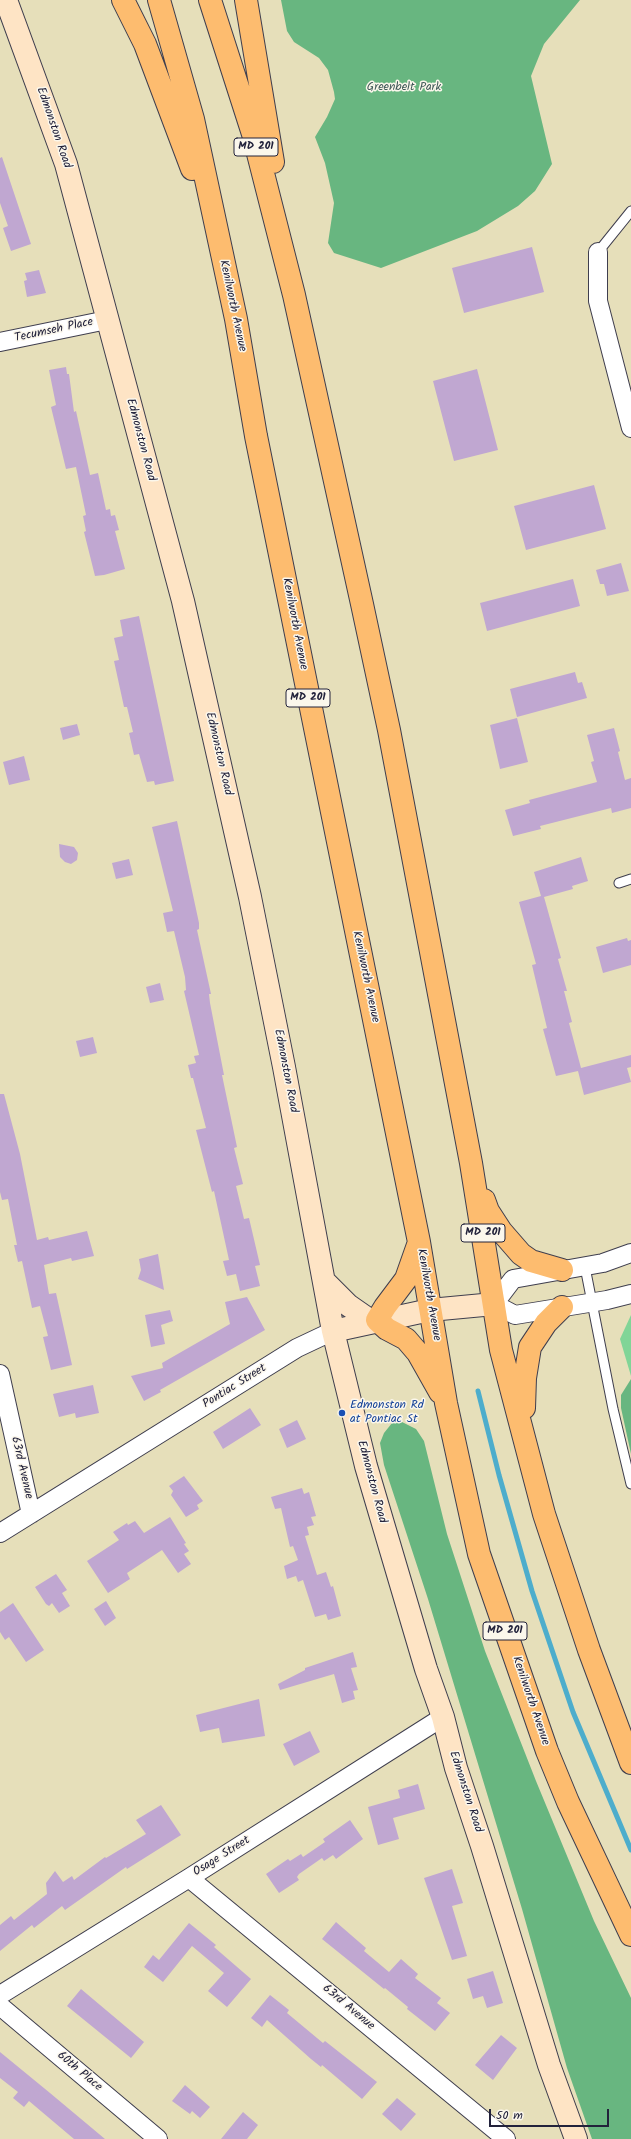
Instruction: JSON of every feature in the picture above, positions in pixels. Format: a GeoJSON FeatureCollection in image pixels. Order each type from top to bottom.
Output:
{"type":"FeatureCollection","features":[{"type":"Feature","properties":{"kind":"main road"},"geometry":{"type":"LineString","coordinates":[[123,0],[145,44],[217,235]]}},
{"type":"Feature","properties":{"kind":"main road","name":"Kenilworth Avenue"},"geometry":{"type":"LineString","coordinates":[[159,0],[193,119],[236,319],[258,444],[419,1242],[430,1310],[440,1358],[446,1403],[479,1554],[523,1685],[568,1802],[631,1935]]}},
{"type":"Feature","properties":{"kind":"main road","name":"MD 201"},"geometry":{"type":"LineString","coordinates":[[210,0],[253,134],[294,296],[390,730],[471,1163],[501,1350],[544,1514],[589,1650],[631,1763]]}},
{"type":"Feature","properties":{"kind":"main road"},"geometry":{"type":"LineString","coordinates":[[246,0],[294,296]]}},
{"type":"Feature","properties":{"kind":"main road"},"geometry":{"type":"LineString","coordinates":[[471,1163],[488,1211],[512,1245],[531,1261],[562,1270]]}},
{"type":"Feature","properties":{"kind":"main road"},"geometry":{"type":"LineString","coordinates":[[419,1242],[406,1279],[374,1321],[406,1339],[418,1353],[446,1403]]}},
{"type":"Feature","properties":{"kind":"main road"},"geometry":{"type":"LineString","coordinates":[[525,1438],[524,1397],[528,1356],[535,1338],[546,1323],[562,1307]]}},
{"type":"Feature","properties":{"kind":"street","name":"Edmonston Road"},"geometry":{"type":"LineString","coordinates":[[6,0],[66,164],[185,609],[250,897],[333,1331],[366,1466],[426,1669],[443,1717],[456,1768],[482,1846],[547,2058],[576,2139]]}},
{"type":"Feature","properties":{"kind":"street"},"geometry":{"type":"LineString","coordinates":[[598,252],[598,301],[628,406],[631,428]]}},
{"type":"Feature","properties":{"kind":"street","name":"Tecumseh Place"},"geometry":{"type":"LineString","coordinates":[[0,342],[107,320]]}},
{"type":"Feature","properties":{"kind":"street"},"geometry":{"type":"LineString","coordinates":[[631,1253],[616,1259],[586,1266],[513,1279],[494,1304],[515,1315],[592,1303],[631,1294]]}},
{"type":"Feature","properties":{"kind":"street"},"geometry":{"type":"LineString","coordinates":[[324,1281],[348,1305],[374,1321]]}},
{"type":"Feature","properties":{"kind":"street","name":"Pontiac Street"},"geometry":{"type":"LineString","coordinates":[[0,1533],[297,1348],[333,1331],[430,1310],[494,1304]]}},
{"type":"Feature","properties":{"kind":"street","name":"63rd Avenue"},"geometry":{"type":"LineString","coordinates":[[0,1374],[31,1514]]}},
{"type":"Feature","properties":{"kind":"street","name":"Osage Street"},"geometry":{"type":"LineString","coordinates":[[0,1995],[190,1878],[443,1717]]}},
{"type":"Feature","properties":{"kind":"street","name":"63rd Avenue"},"geometry":{"type":"LineString","coordinates":[[190,1878],[506,2139]]}},
{"type":"Feature","properties":{"kind":"street","name":"60th Place"},"geometry":{"type":"LineString","coordinates":[[0,2006],[158,2139]]}},
{"type":"Feature","properties":{"kind":"lane"},"geometry":{"type":"LineString","coordinates":[[598,252],[631,211]]}},
{"type":"Feature","properties":{"kind":"lane"},"geometry":{"type":"LineString","coordinates":[[619,883],[631,879]]}},
{"type":"Feature","properties":{"kind":"lane"},"geometry":{"type":"LineString","coordinates":[[586,1266],[613,1409],[631,1484]]}},
{"type":"Feature","properties":{"kind":"green space","name":"Greenbelt Park"},"geometry":{"type":"Polygon","coordinates":[[[281,0],[580,0],[544,44],[531,76],[552,164],[535,191],[518,206],[477,231],[381,268],[334,253],[328,243],[334,203],[325,163],[315,137],[327,117],[335,99],[334,92],[328,70],[319,58],[294,42],[287,31],[281,0]]]}},
{"type":"Feature","properties":{"kind":"green space"},"geometry":{"type":"Polygon","coordinates":[[[631,1315],[631,1376],[620,1339],[631,1315]]]}},
{"type":"Feature","properties":{"kind":"green space"},"geometry":{"type":"Polygon","coordinates":[[[631,1379],[631,1454],[621,1408],[621,1395],[631,1379]]]}},
{"type":"Feature","properties":{"kind":"green space"},"geometry":{"type":"Polygon","coordinates":[[[402,1422],[416,1429],[424,1441],[447,1534],[485,1651],[536,1781],[594,1921],[631,1998],[631,2139],[592,2139],[567,2068],[522,1909],[428,1599],[384,1465],[380,1443],[384,1433],[392,1423],[402,1422]]]}},
{"type":"Feature","properties":{"kind":"building"},"geometry":{"type":"Polygon","coordinates":[[[2,157],[31,244],[11,251],[3,228],[8,226],[0,203],[0,158],[2,157]]]}},
{"type":"Feature","properties":{"kind":"building"},"geometry":{"type":"Polygon","coordinates":[[[532,247],[544,292],[464,313],[452,268],[532,247]]]}},
{"type":"Feature","properties":{"kind":"building"},"geometry":{"type":"Polygon","coordinates":[[[39,270],[46,293],[27,297],[24,281],[27,280],[25,273],[39,270]]]}},
{"type":"Feature","properties":{"kind":"building"},"geometry":{"type":"Polygon","coordinates":[[[66,367],[67,374],[69,374],[74,412],[76,411],[90,475],[98,473],[106,510],[110,509],[111,516],[115,515],[119,530],[115,531],[125,569],[104,575],[95,576],[84,532],[86,531],[83,516],[86,515],[76,467],[66,469],[51,407],[56,405],[49,370],[66,367]]]}},
{"type":"Feature","properties":{"kind":"building"},"geometry":{"type":"Polygon","coordinates":[[[477,369],[498,450],[454,461],[433,381],[477,369]]]}},
{"type":"Feature","properties":{"kind":"building"},"geometry":{"type":"Polygon","coordinates":[[[594,485],[606,529],[526,550],[514,506],[594,485]]]}},
{"type":"Feature","properties":{"kind":"building"},"geometry":{"type":"Polygon","coordinates":[[[621,563],[629,591],[607,596],[604,584],[600,584],[596,570],[621,563]]]}},
{"type":"Feature","properties":{"kind":"building"},"geometry":{"type":"Polygon","coordinates":[[[573,579],[580,606],[487,631],[480,603],[573,579]]]}},
{"type":"Feature","properties":{"kind":"building"},"geometry":{"type":"Polygon","coordinates":[[[139,616],[174,781],[155,785],[154,781],[147,782],[139,754],[134,755],[129,733],[133,732],[127,707],[124,707],[114,661],[119,660],[114,638],[123,636],[120,620],[139,616]]]}},
{"type":"Feature","properties":{"kind":"building"},"geometry":{"type":"Polygon","coordinates":[[[575,672],[578,683],[582,682],[587,698],[517,717],[510,689],[575,672]]]}},
{"type":"Feature","properties":{"kind":"building"},"geometry":{"type":"Polygon","coordinates":[[[517,718],[528,762],[500,769],[490,725],[517,718]]]}},
{"type":"Feature","properties":{"kind":"building"},"geometry":{"type":"Polygon","coordinates":[[[77,724],[80,735],[63,740],[60,728],[77,724]]]}},
{"type":"Feature","properties":{"kind":"building"},"geometry":{"type":"Polygon","coordinates":[[[614,728],[625,780],[631,778],[631,808],[612,813],[611,808],[540,826],[541,829],[513,836],[505,810],[530,803],[529,800],[597,782],[591,762],[594,761],[587,735],[614,728]]]}},
{"type":"Feature","properties":{"kind":"building"},"geometry":{"type":"Polygon","coordinates":[[[24,756],[30,780],[9,785],[3,762],[24,756]]]}},
{"type":"Feature","properties":{"kind":"building"},"geometry":{"type":"Polygon","coordinates":[[[177,821],[199,923],[199,929],[197,930],[211,994],[209,994],[210,1003],[224,1075],[222,1075],[237,1147],[234,1148],[243,1184],[236,1186],[244,1219],[249,1218],[260,1265],[255,1266],[260,1286],[240,1291],[236,1274],[227,1276],[223,1261],[229,1260],[214,1191],[212,1192],[196,1130],[206,1128],[193,1078],[191,1078],[188,1065],[196,1063],[194,1056],[199,1055],[184,991],[186,990],[185,977],[174,931],[167,932],[163,913],[173,911],[152,827],[177,821]]]}},
{"type":"Feature","properties":{"kind":"building"},"geometry":{"type":"Polygon","coordinates":[[[59,844],[74,847],[78,853],[77,860],[71,864],[65,862],[60,857],[59,844]]]}},
{"type":"Feature","properties":{"kind":"building"},"geometry":{"type":"Polygon","coordinates":[[[581,857],[588,881],[572,886],[573,889],[544,897],[561,958],[558,959],[567,991],[564,991],[572,1022],[569,1023],[581,1068],[631,1055],[631,1067],[627,1068],[631,1082],[584,1095],[578,1071],[556,1076],[543,1029],[547,1028],[532,965],[536,964],[519,902],[541,896],[534,872],[581,857]]]}},
{"type":"Feature","properties":{"kind":"building"},"geometry":{"type":"Polygon","coordinates":[[[129,859],[133,875],[116,879],[112,863],[129,859]]]}},
{"type":"Feature","properties":{"kind":"building"},"geometry":{"type":"Polygon","coordinates":[[[627,938],[628,941],[631,940],[631,965],[603,973],[596,947],[627,938]]]}},
{"type":"Feature","properties":{"kind":"building"},"geometry":{"type":"Polygon","coordinates":[[[160,983],[164,1000],[150,1003],[146,987],[160,983]]]}},
{"type":"Feature","properties":{"kind":"building"},"geometry":{"type":"Polygon","coordinates":[[[93,1037],[97,1053],[80,1057],[76,1041],[93,1037]]]}},
{"type":"Feature","properties":{"kind":"building"},"geometry":{"type":"Polygon","coordinates":[[[0,1094],[4,1094],[20,1154],[37,1240],[48,1237],[49,1240],[87,1231],[94,1256],[72,1261],[71,1258],[44,1265],[49,1294],[56,1293],[72,1365],[51,1370],[43,1337],[48,1336],[40,1306],[32,1308],[22,1261],[18,1262],[14,1245],[17,1245],[8,1199],[2,1200],[0,1192],[0,1094]]]}},
{"type":"Feature","properties":{"kind":"building"},"geometry":{"type":"Polygon","coordinates":[[[158,1254],[164,1290],[138,1279],[141,1270],[139,1259],[158,1254]]]}},
{"type":"Feature","properties":{"kind":"building"},"geometry":{"type":"Polygon","coordinates":[[[247,1297],[265,1330],[160,1390],[161,1392],[144,1401],[131,1376],[163,1368],[162,1363],[230,1324],[225,1302],[247,1297]]]}},
{"type":"Feature","properties":{"kind":"building"},"geometry":{"type":"Polygon","coordinates":[[[170,1310],[173,1321],[161,1325],[165,1344],[151,1347],[145,1315],[170,1310]]]}},
{"type":"Feature","properties":{"kind":"building"},"geometry":{"type":"Polygon","coordinates":[[[93,1385],[99,1413],[76,1418],[75,1413],[59,1417],[53,1394],[93,1385]]]}},
{"type":"Feature","properties":{"kind":"building"},"geometry":{"type":"Polygon","coordinates":[[[250,1408],[261,1425],[223,1449],[213,1432],[250,1408]]]}},
{"type":"Feature","properties":{"kind":"building"},"geometry":{"type":"Polygon","coordinates":[[[297,1420],[306,1439],[287,1448],[279,1429],[297,1420]]]}},
{"type":"Feature","properties":{"kind":"building"},"geometry":{"type":"Polygon","coordinates":[[[184,1476],[203,1501],[197,1505],[199,1509],[186,1517],[171,1495],[173,1491],[169,1486],[184,1476]]]}},
{"type":"Feature","properties":{"kind":"building"},"geometry":{"type":"Polygon","coordinates":[[[302,1488],[304,1494],[309,1492],[316,1516],[311,1517],[314,1525],[307,1527],[309,1535],[305,1536],[317,1575],[326,1572],[331,1587],[333,1586],[341,1616],[328,1620],[326,1614],[315,1617],[303,1580],[298,1582],[296,1576],[287,1579],[284,1566],[298,1560],[293,1546],[290,1547],[281,1508],[275,1509],[271,1497],[302,1488]]]}},
{"type":"Feature","properties":{"kind":"building"},"geometry":{"type":"Polygon","coordinates":[[[170,1517],[186,1543],[184,1544],[189,1551],[184,1554],[191,1564],[178,1573],[162,1550],[127,1573],[130,1579],[108,1593],[87,1561],[119,1540],[113,1532],[127,1523],[128,1525],[135,1521],[144,1533],[170,1517]]]}},
{"type":"Feature","properties":{"kind":"building"},"geometry":{"type":"Polygon","coordinates":[[[56,1574],[67,1590],[62,1593],[70,1606],[59,1613],[52,1603],[49,1606],[46,1604],[35,1587],[56,1574]]]}},
{"type":"Feature","properties":{"kind":"building"},"geometry":{"type":"Polygon","coordinates":[[[106,1601],[116,1618],[105,1626],[94,1609],[106,1601]]]}},
{"type":"Feature","properties":{"kind":"building"},"geometry":{"type":"Polygon","coordinates":[[[13,1603],[44,1650],[26,1662],[9,1637],[5,1640],[0,1632],[0,1612],[13,1603]]]}},
{"type":"Feature","properties":{"kind":"building"},"geometry":{"type":"Polygon","coordinates":[[[353,1652],[357,1667],[351,1668],[358,1690],[353,1691],[355,1699],[342,1703],[334,1674],[280,1690],[278,1684],[305,1670],[305,1668],[353,1652]]]}},
{"type":"Feature","properties":{"kind":"building"},"geometry":{"type":"Polygon","coordinates":[[[259,1699],[265,1736],[222,1743],[219,1728],[200,1732],[196,1715],[259,1699]]]}},
{"type":"Feature","properties":{"kind":"building"},"geometry":{"type":"Polygon","coordinates":[[[310,1731],[320,1752],[294,1766],[283,1744],[310,1731]]]}},
{"type":"Feature","properties":{"kind":"building"},"geometry":{"type":"Polygon","coordinates":[[[418,1784],[425,1809],[393,1818],[399,1839],[378,1845],[368,1807],[400,1798],[398,1790],[418,1784]]]}},
{"type":"Feature","properties":{"kind":"building"},"geometry":{"type":"Polygon","coordinates":[[[161,1805],[181,1835],[127,1869],[126,1867],[65,1910],[62,1906],[34,1928],[32,1925],[0,1951],[0,1925],[11,1916],[14,1920],[47,1894],[46,1883],[55,1871],[63,1882],[72,1876],[74,1880],[105,1857],[106,1858],[146,1834],[136,1820],[161,1805]]]}},
{"type":"Feature","properties":{"kind":"building"},"geometry":{"type":"Polygon","coordinates":[[[350,1820],[363,1839],[336,1859],[333,1855],[324,1861],[322,1858],[299,1874],[297,1877],[299,1880],[279,1893],[266,1874],[288,1859],[290,1861],[301,1854],[303,1857],[325,1842],[323,1839],[350,1820]]]}},
{"type":"Feature","properties":{"kind":"building"},"geometry":{"type":"Polygon","coordinates":[[[452,1869],[463,1903],[452,1906],[467,1956],[452,1960],[424,1878],[452,1869]]]}},
{"type":"Feature","properties":{"kind":"building"},"geometry":{"type":"Polygon","coordinates":[[[336,1922],[366,1948],[364,1951],[389,1972],[401,1959],[418,1974],[415,1978],[441,1998],[437,2003],[450,2013],[435,2031],[407,2009],[408,2007],[385,1988],[384,1989],[322,1939],[336,1922]]]}},
{"type":"Feature","properties":{"kind":"building"},"geometry":{"type":"Polygon","coordinates":[[[189,1923],[216,1945],[214,1947],[251,1979],[227,2007],[208,1991],[224,1973],[192,1946],[163,1982],[144,1967],[153,1955],[159,1960],[189,1923]]]}},
{"type":"Feature","properties":{"kind":"building"},"geometry":{"type":"Polygon","coordinates":[[[493,1971],[503,2003],[487,2008],[483,1996],[473,1999],[467,1979],[493,1971]]]}},
{"type":"Feature","properties":{"kind":"building"},"geometry":{"type":"Polygon","coordinates":[[[81,1989],[144,2042],[131,2058],[67,2006],[81,1989]]]}},
{"type":"Feature","properties":{"kind":"building"},"geometry":{"type":"Polygon","coordinates":[[[270,1995],[289,2010],[287,2013],[323,2043],[325,2041],[377,2082],[362,2099],[322,2065],[321,2067],[311,2059],[267,2020],[262,2027],[251,2018],[270,1995]]]}},
{"type":"Feature","properties":{"kind":"building"},"geometry":{"type":"Polygon","coordinates":[[[501,2035],[517,2048],[493,2080],[475,2065],[501,2035]]]}},
{"type":"Feature","properties":{"kind":"building"},"geometry":{"type":"Polygon","coordinates":[[[0,2052],[105,2139],[74,2139],[29,2101],[24,2107],[13,2098],[18,2092],[0,2078],[0,2052]]]}},
{"type":"Feature","properties":{"kind":"building"},"geometry":{"type":"Polygon","coordinates":[[[185,2085],[210,2107],[200,2118],[192,2111],[190,2114],[172,2101],[185,2085]]]}},
{"type":"Feature","properties":{"kind":"building"},"geometry":{"type":"Polygon","coordinates":[[[397,2098],[416,2114],[401,2131],[382,2114],[397,2098]]]}},
{"type":"Feature","properties":{"kind":"building"},"geometry":{"type":"Polygon","coordinates":[[[243,2112],[258,2125],[247,2139],[221,2139],[243,2112]]]}},
{"type":"Feature","properties":{"kind":"waterway"},"geometry":{"type":"LineString","coordinates":[[478,1391],[499,1475],[532,1591],[573,1712],[631,1850]]}},
{"type":"Feature","properties":{"kind":"place","name":"Edmonston Rd at Pontiac St"},"geometry":{"type":"Point","coordinates":[342,1413]}}]}
